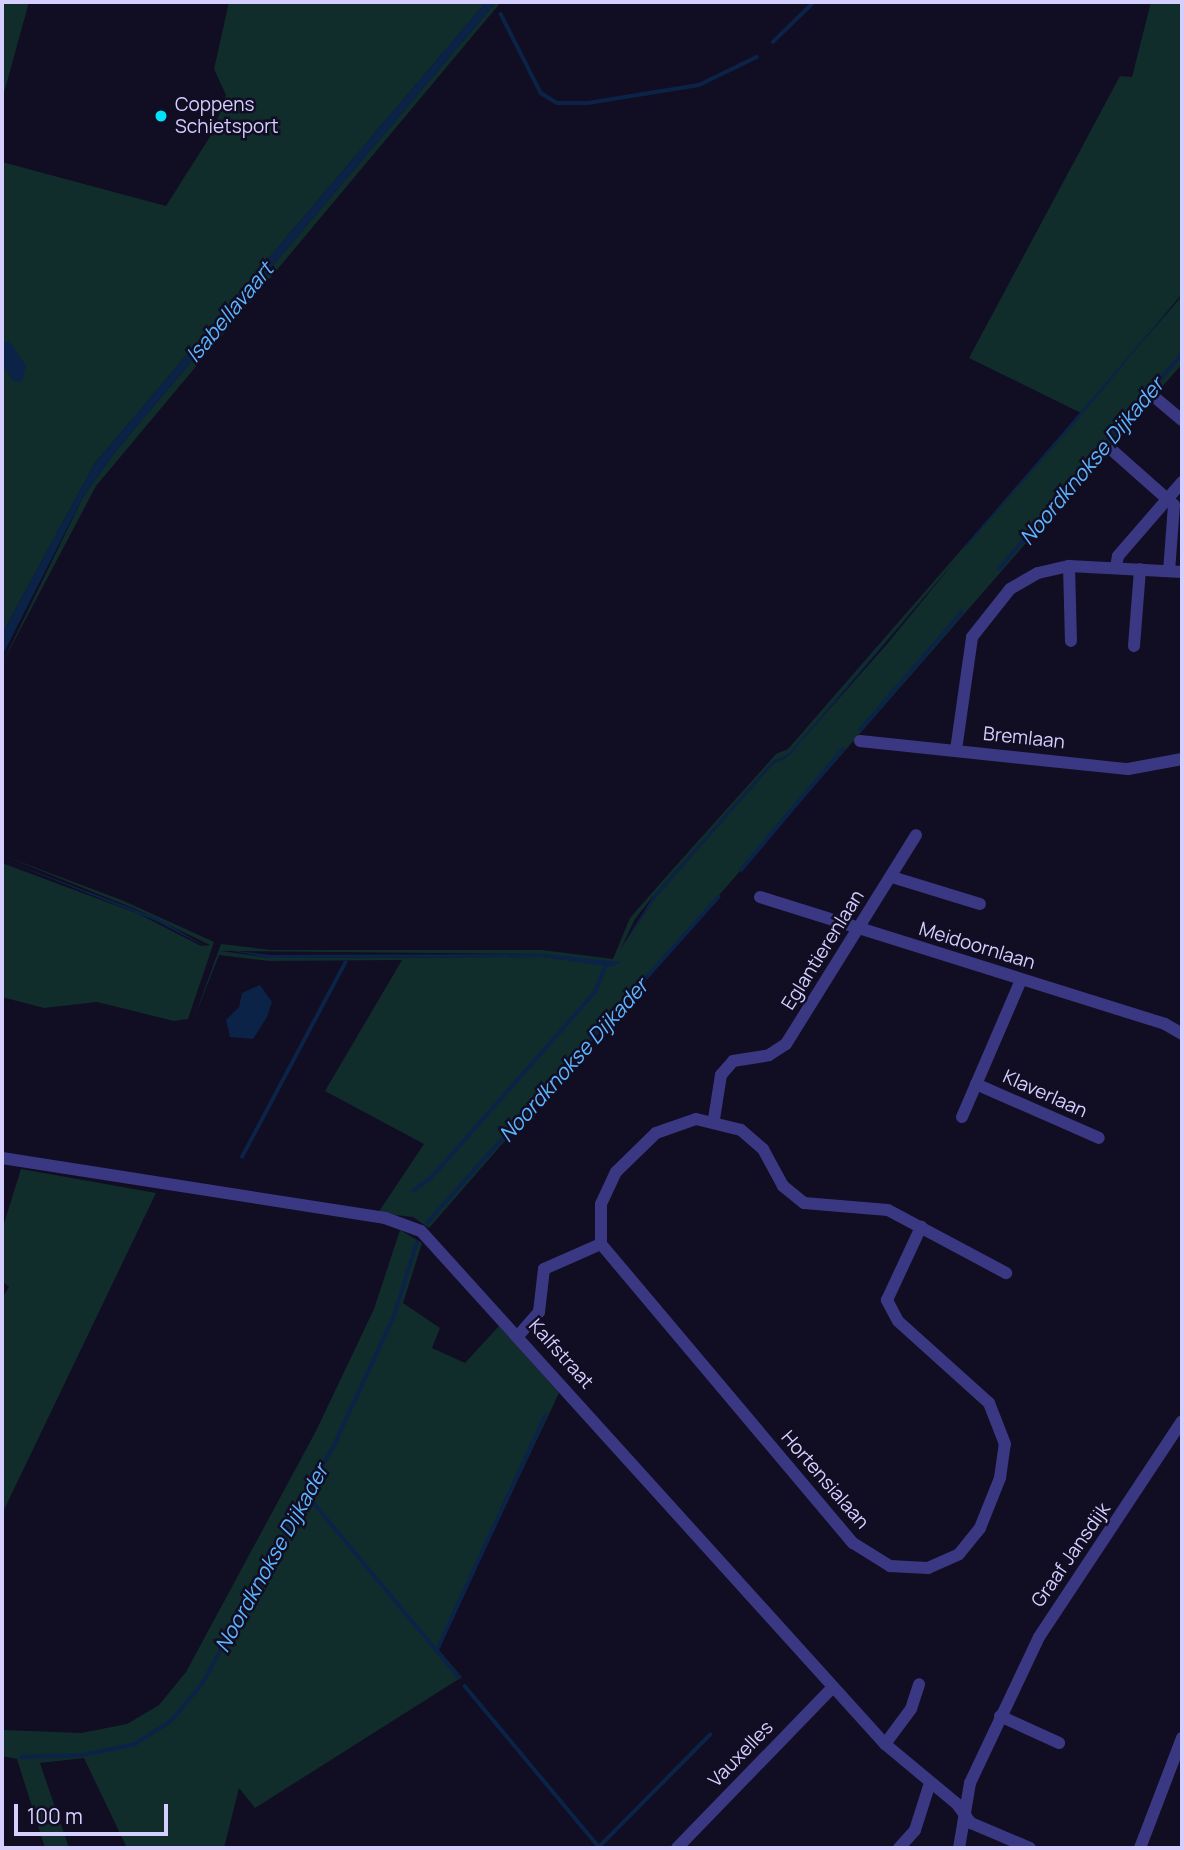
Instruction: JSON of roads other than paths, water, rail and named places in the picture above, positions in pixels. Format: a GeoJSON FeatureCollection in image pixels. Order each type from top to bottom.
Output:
{"type":"FeatureCollection","features":[{"type":"Feature","properties":{"kind":"street"},"geometry":{"type":"LineString","coordinates":[[1158,400],[1182,420]]}},
{"type":"Feature","properties":{"kind":"street"},"geometry":{"type":"LineString","coordinates":[[956,750],[965,658],[982,618],[1023,580],[1069,566],[1176,571],[1174,505],[1114,451]]}},
{"type":"Feature","properties":{"kind":"street"},"geometry":{"type":"LineString","coordinates":[[1116,567],[1118,556],[1182,482]]}},
{"type":"Feature","properties":{"kind":"street"},"geometry":{"type":"LineString","coordinates":[[1069,566],[1071,641]]}},
{"type":"Feature","properties":{"kind":"street"},"geometry":{"type":"LineString","coordinates":[[1134,646],[1140,569]]}},
{"type":"Feature","properties":{"kind":"street","name":"Bremlaan"},"geometry":{"type":"LineString","coordinates":[[860,741],[1128,769],[1182,759]]}},
{"type":"Feature","properties":{"kind":"street","name":"Eglantierenlaan"},"geometry":{"type":"LineString","coordinates":[[714,1119],[721,1074],[733,1061],[769,1055],[786,1044],[860,930],[916,835]]}},
{"type":"Feature","properties":{"kind":"street"},"geometry":{"type":"LineString","coordinates":[[892,877],[980,904]]}},
{"type":"Feature","properties":{"kind":"street","name":"Meidoornlaan"},"geometry":{"type":"LineString","coordinates":[[760,897],[1165,1024],[1182,1034]]}},
{"type":"Feature","properties":{"kind":"street","name":"Klaverlaan"},"geometry":{"type":"LineString","coordinates":[[962,1117],[1021,980]]}},
{"type":"Feature","properties":{"kind":"street","name":"Klaverlaan"},"geometry":{"type":"LineString","coordinates":[[976,1084],[1099,1138]]}},
{"type":"Feature","properties":{"kind":"street"},"geometry":{"type":"LineString","coordinates":[[518,1336],[539,1312],[544,1269],[601,1244],[601,1205],[616,1172],[656,1133],[681,1122],[714,1119],[754,1140],[783,1186],[804,1203],[888,1210],[1006,1273]]}},
{"type":"Feature","properties":{"kind":"street","name":"Kalfstraat"},"geometry":{"type":"LineString","coordinates":[[2,1158],[404,1222],[430,1239],[886,1744],[929,1786],[957,1804],[962,1814],[984,1832],[1030,1848]]}},
{"type":"Feature","properties":{"kind":"street","name":"Hortensialaan"},"geometry":{"type":"LineString","coordinates":[[601,1244],[853,1543],[890,1566],[928,1569],[959,1553],[981,1528],[1000,1478],[1006,1444],[989,1403],[898,1321],[887,1300],[921,1227]]}},
{"type":"Feature","properties":{"kind":"street","name":"Graaf Jansdijk"},"geometry":{"type":"LineString","coordinates":[[959,1848],[962,1814],[970,1783],[1047,1623],[1182,1421]]}},
{"type":"Feature","properties":{"kind":"street"},"geometry":{"type":"LineString","coordinates":[[886,1744],[911,1709],[919,1684]]}},
{"type":"Feature","properties":{"kind":"street","name":"Vauxelles"},"geometry":{"type":"LineString","coordinates":[[677,1848],[833,1687]]}},
{"type":"Feature","properties":{"kind":"street"},"geometry":{"type":"LineString","coordinates":[[1000,1716],[1059,1743]]}},
{"type":"Feature","properties":{"kind":"street"},"geometry":{"type":"LineString","coordinates":[[1140,1848],[1182,1738]]}},
{"type":"Feature","properties":{"kind":"street"},"geometry":{"type":"LineString","coordinates":[[899,1848],[915,1830],[929,1786]]}},
{"type":"Feature","properties":{"kind":"water","name":"Isabellavaart"},"geometry":{"type":"Polygon","coordinates":[[[486,2],[496,2],[119,447],[84,495],[2,656],[2,634],[95,463],[486,2]]]}},
{"type":"Feature","properties":{"kind":"water"},"geometry":{"type":"Polygon","coordinates":[[[1182,294],[1081,416],[966,547],[965,546],[1182,294]]]}},
{"type":"Feature","properties":{"kind":"water"},"geometry":{"type":"Polygon","coordinates":[[[9,341],[26,366],[22,381],[14,382],[2,364],[2,343],[9,341]]]}},
{"type":"Feature","properties":{"kind":"water"},"geometry":{"type":"Polygon","coordinates":[[[956,560],[790,755],[773,764],[656,897],[621,948],[654,895],[772,762],[789,753],[956,560]]]}},
{"type":"Feature","properties":{"kind":"water"},"geometry":{"type":"Polygon","coordinates":[[[2,859],[157,918],[208,948],[156,921],[2,859]]]}},
{"type":"Feature","properties":{"kind":"water"},"geometry":{"type":"Polygon","coordinates":[[[222,949],[270,955],[543,954],[621,962],[612,967],[543,957],[269,958],[222,949]]]}},
{"type":"Feature","properties":{"kind":"water"},"geometry":{"type":"Polygon","coordinates":[[[260,985],[272,1002],[267,1017],[253,1039],[230,1037],[226,1020],[239,1007],[242,993],[260,985]]]}},
{"type":"Feature","properties":{"kind":"waterway"},"geometry":{"type":"LineString","coordinates":[[773,42],[814,2]]}},
{"type":"Feature","properties":{"kind":"waterway"},"geometry":{"type":"LineString","coordinates":[[501,14],[541,93],[557,103],[588,103],[699,85],[757,57]]}},
{"type":"Feature","properties":{"kind":"waterway","name":"Noordknokse Dijkader"},"geometry":{"type":"LineString","coordinates":[[999,569],[1182,354]]}},
{"type":"Feature","properties":{"kind":"waterway","name":"Noordknokse Dijkader"},"geometry":{"type":"LineString","coordinates":[[860,730],[962,612]]}},
{"type":"Feature","properties":{"kind":"waterway","name":"Noordknokse Dijkader"},"geometry":{"type":"LineString","coordinates":[[741,870],[843,749]]}},
{"type":"Feature","properties":{"kind":"waterway","name":"Noordknokse Dijkader"},"geometry":{"type":"LineString","coordinates":[[427,1223],[718,897]]}},
{"type":"Feature","properties":{"kind":"waterway"},"geometry":{"type":"LineString","coordinates":[[242,1157],[345,963]]}},
{"type":"Feature","properties":{"kind":"waterway"},"geometry":{"type":"LineString","coordinates":[[413,1191],[432,1177],[595,992],[606,965]]}},
{"type":"Feature","properties":{"kind":"waterway","name":"Noordknokse Dijkader"},"geometry":{"type":"LineString","coordinates":[[21,1757],[83,1755],[135,1744],[171,1721],[202,1684],[336,1441],[394,1316],[417,1242]]}},
{"type":"Feature","properties":{"kind":"waterway"},"geometry":{"type":"LineString","coordinates":[[437,1650],[545,1416]]}},
{"type":"Feature","properties":{"kind":"waterway"},"geometry":{"type":"LineString","coordinates":[[308,1496],[459,1677]]}},
{"type":"Feature","properties":{"kind":"waterway"},"geometry":{"type":"LineString","coordinates":[[465,1686],[599,1847],[710,1735]]}},
{"type":"Feature","properties":{"kind":"place","name":"Coppens Schietsport"},"geometry":{"type":"Point","coordinates":[161,116]}}]}
